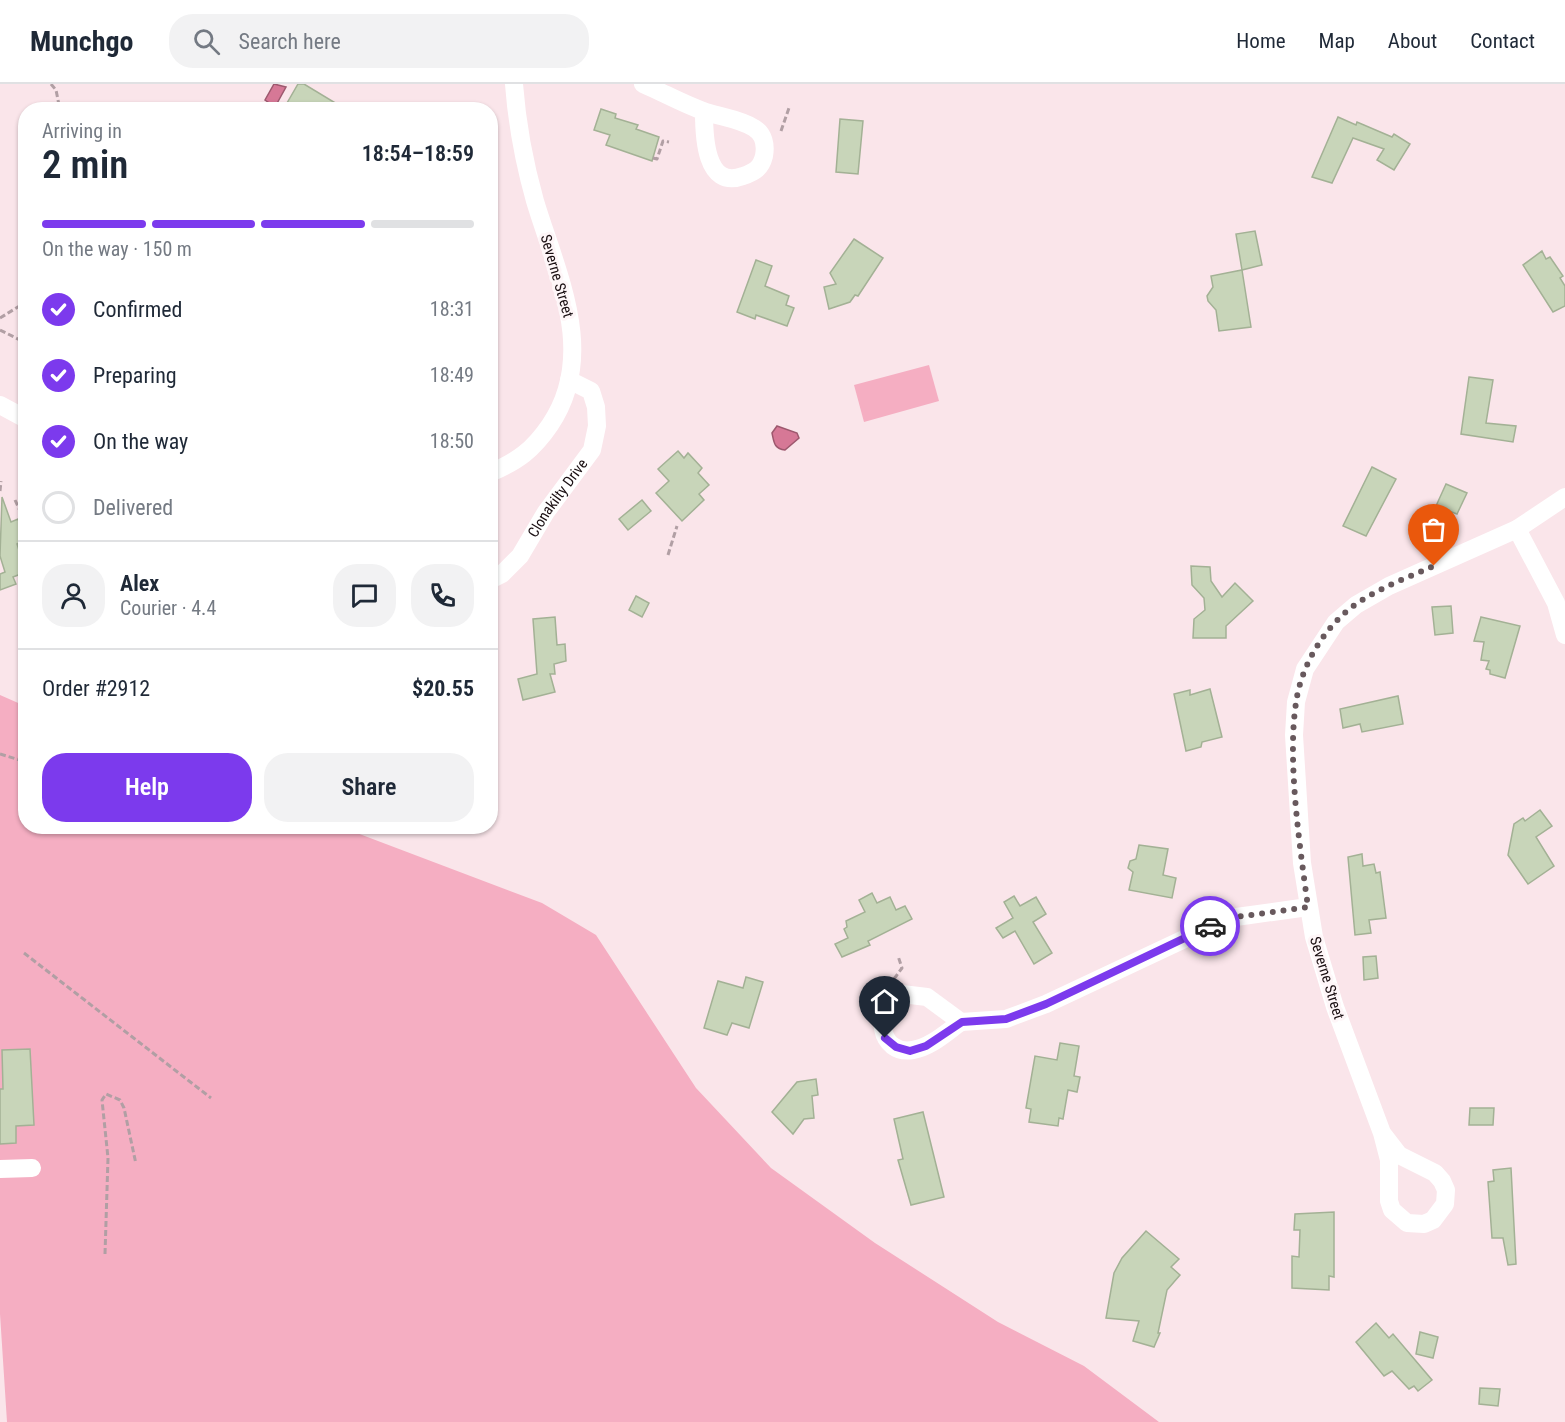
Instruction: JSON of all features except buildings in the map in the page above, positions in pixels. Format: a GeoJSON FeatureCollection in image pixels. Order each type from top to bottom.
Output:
{"type":"FeatureCollection","features":[{"type":"Feature","properties":{"kind":"street","name":"Severne Street"},"geometry":{"type":"LineString","coordinates":[[498,470],[516,462],[531,448],[557,414],[569,380],[573,358],[570,317],[523,155],[514,84]]}},
{"type":"Feature","properties":{"kind":"street"},"geometry":{"type":"LineString","coordinates":[[643,84],[704,112]]}},
{"type":"Feature","properties":{"kind":"street","name":"Clonakilty Drive"},"geometry":{"type":"LineString","coordinates":[[498,576],[520,556],[546,512],[592,450],[597,426],[596,407],[591,391],[569,380]]}},
{"type":"Feature","properties":{"kind":"street"},"geometry":{"type":"LineString","coordinates":[[0,405],[18,415]]}},
{"type":"Feature","properties":{"kind":"street","name":"Severne Street"},"geometry":{"type":"LineString","coordinates":[[1382,1133],[1399,1155],[1426,1168],[1442,1181],[1446,1190],[1445,1204],[1433,1220],[1414,1225],[1399,1218],[1389,1201],[1389,1160],[1382,1133],[1335,1007],[1314,937],[1308,907],[1296,797],[1294,735],[1296,702],[1305,669],[1336,622],[1356,604],[1389,586],[1517,529],[1565,497]]}},
{"type":"Feature","properties":{"kind":"street"},"geometry":{"type":"LineString","coordinates":[[1517,529],[1556,603],[1565,634]]}},
{"type":"Feature","properties":{"kind":"street"},"geometry":{"type":"LineString","coordinates":[[962,1022],[927,997],[900,994],[891,999],[887,1005],[881,1023],[885,1038],[896,1047],[910,1051],[926,1046],[962,1022],[1006,1019],[1046,1004],[1229,918],[1308,907]]}},
{"type":"Feature","properties":{"kind":"street"},"geometry":{"type":"LineString","coordinates":[[0,1169],[32,1168]]}},
{"type":"Feature","properties":{"kind":"street"},"geometry":{"type":"LineString","coordinates":[[1390,1188],[1401,1172],[1410,1168],[1426,1168]]}},
{"type":"Feature","properties":{"kind":"path"},"geometry":{"type":"LineString","coordinates":[[51,84],[56,90],[58,102]]}},
{"type":"Feature","properties":{"kind":"path"},"geometry":{"type":"LineString","coordinates":[[781,131],[789,108]]}},
{"type":"Feature","properties":{"kind":"path"},"geometry":{"type":"LineString","coordinates":[[652,158],[657,159],[663,141],[669,142]]}},
{"type":"Feature","properties":{"kind":"path"},"geometry":{"type":"LineString","coordinates":[[0,318],[18,307]]}},
{"type":"Feature","properties":{"kind":"path"},"geometry":{"type":"LineString","coordinates":[[0,330],[18,339]]}},
{"type":"Feature","properties":{"kind":"path"},"geometry":{"type":"LineString","coordinates":[[0,491],[1,481]]}},
{"type":"Feature","properties":{"kind":"path"},"geometry":{"type":"LineString","coordinates":[[15,500],[18,507]]}},
{"type":"Feature","properties":{"kind":"path"},"geometry":{"type":"LineString","coordinates":[[668,555],[677,526]]}},
{"type":"Feature","properties":{"kind":"path"},"geometry":{"type":"LineString","coordinates":[[0,754],[18,760]]}},
{"type":"Feature","properties":{"kind":"path"},"geometry":{"type":"LineString","coordinates":[[24,953],[211,1098]]}},
{"type":"Feature","properties":{"kind":"path"},"geometry":{"type":"LineString","coordinates":[[898,956],[902,968],[894,978],[900,994]]}},
{"type":"Feature","properties":{"kind":"path"},"geometry":{"type":"LineString","coordinates":[[105,1254],[108,1158],[102,1100],[106,1094],[120,1100],[124,1108],[136,1164]]}},
{"type":"Feature","properties":{"kind":"shaded area"},"geometry":{"type":"Polygon","coordinates":[[[274,84],[286,87],[278,102],[265,100],[274,84]]]}},
{"type":"Feature","properties":{"kind":"shaded area"},"geometry":{"type":"Polygon","coordinates":[[[929,365],[939,401],[864,422],[854,385],[929,365]]]}},
{"type":"Feature","properties":{"kind":"shaded area"},"geometry":{"type":"Polygon","coordinates":[[[777,426],[797,433],[799,438],[785,450],[777,447],[774,442],[772,433],[777,426]]]}},
{"type":"Feature","properties":{"kind":"shaded area"},"geometry":{"type":"Polygon","coordinates":[[[0,695],[18,703],[18,834],[360,834],[542,903],[596,935],[696,1088],[771,1168],[875,1243],[998,1322],[1084,1366],[1159,1422],[7,1422],[0,1314],[0,695]]]}},
{"type":"Feature","properties":{"kind":"way so far"},"geometry":{"type":"LineString","coordinates":[[1210,926],[1229,918],[1308,907],[1296,797],[1294,735],[1296,702],[1305,669],[1336,622],[1356,604],[1434,566]]}},
{"type":"Feature","properties":{"kind":"route"},"geometry":{"type":"LineString","coordinates":[[885,1038],[896,1047],[910,1051],[926,1046],[962,1022],[1006,1019],[1046,1004],[1210,926]]}}]}
